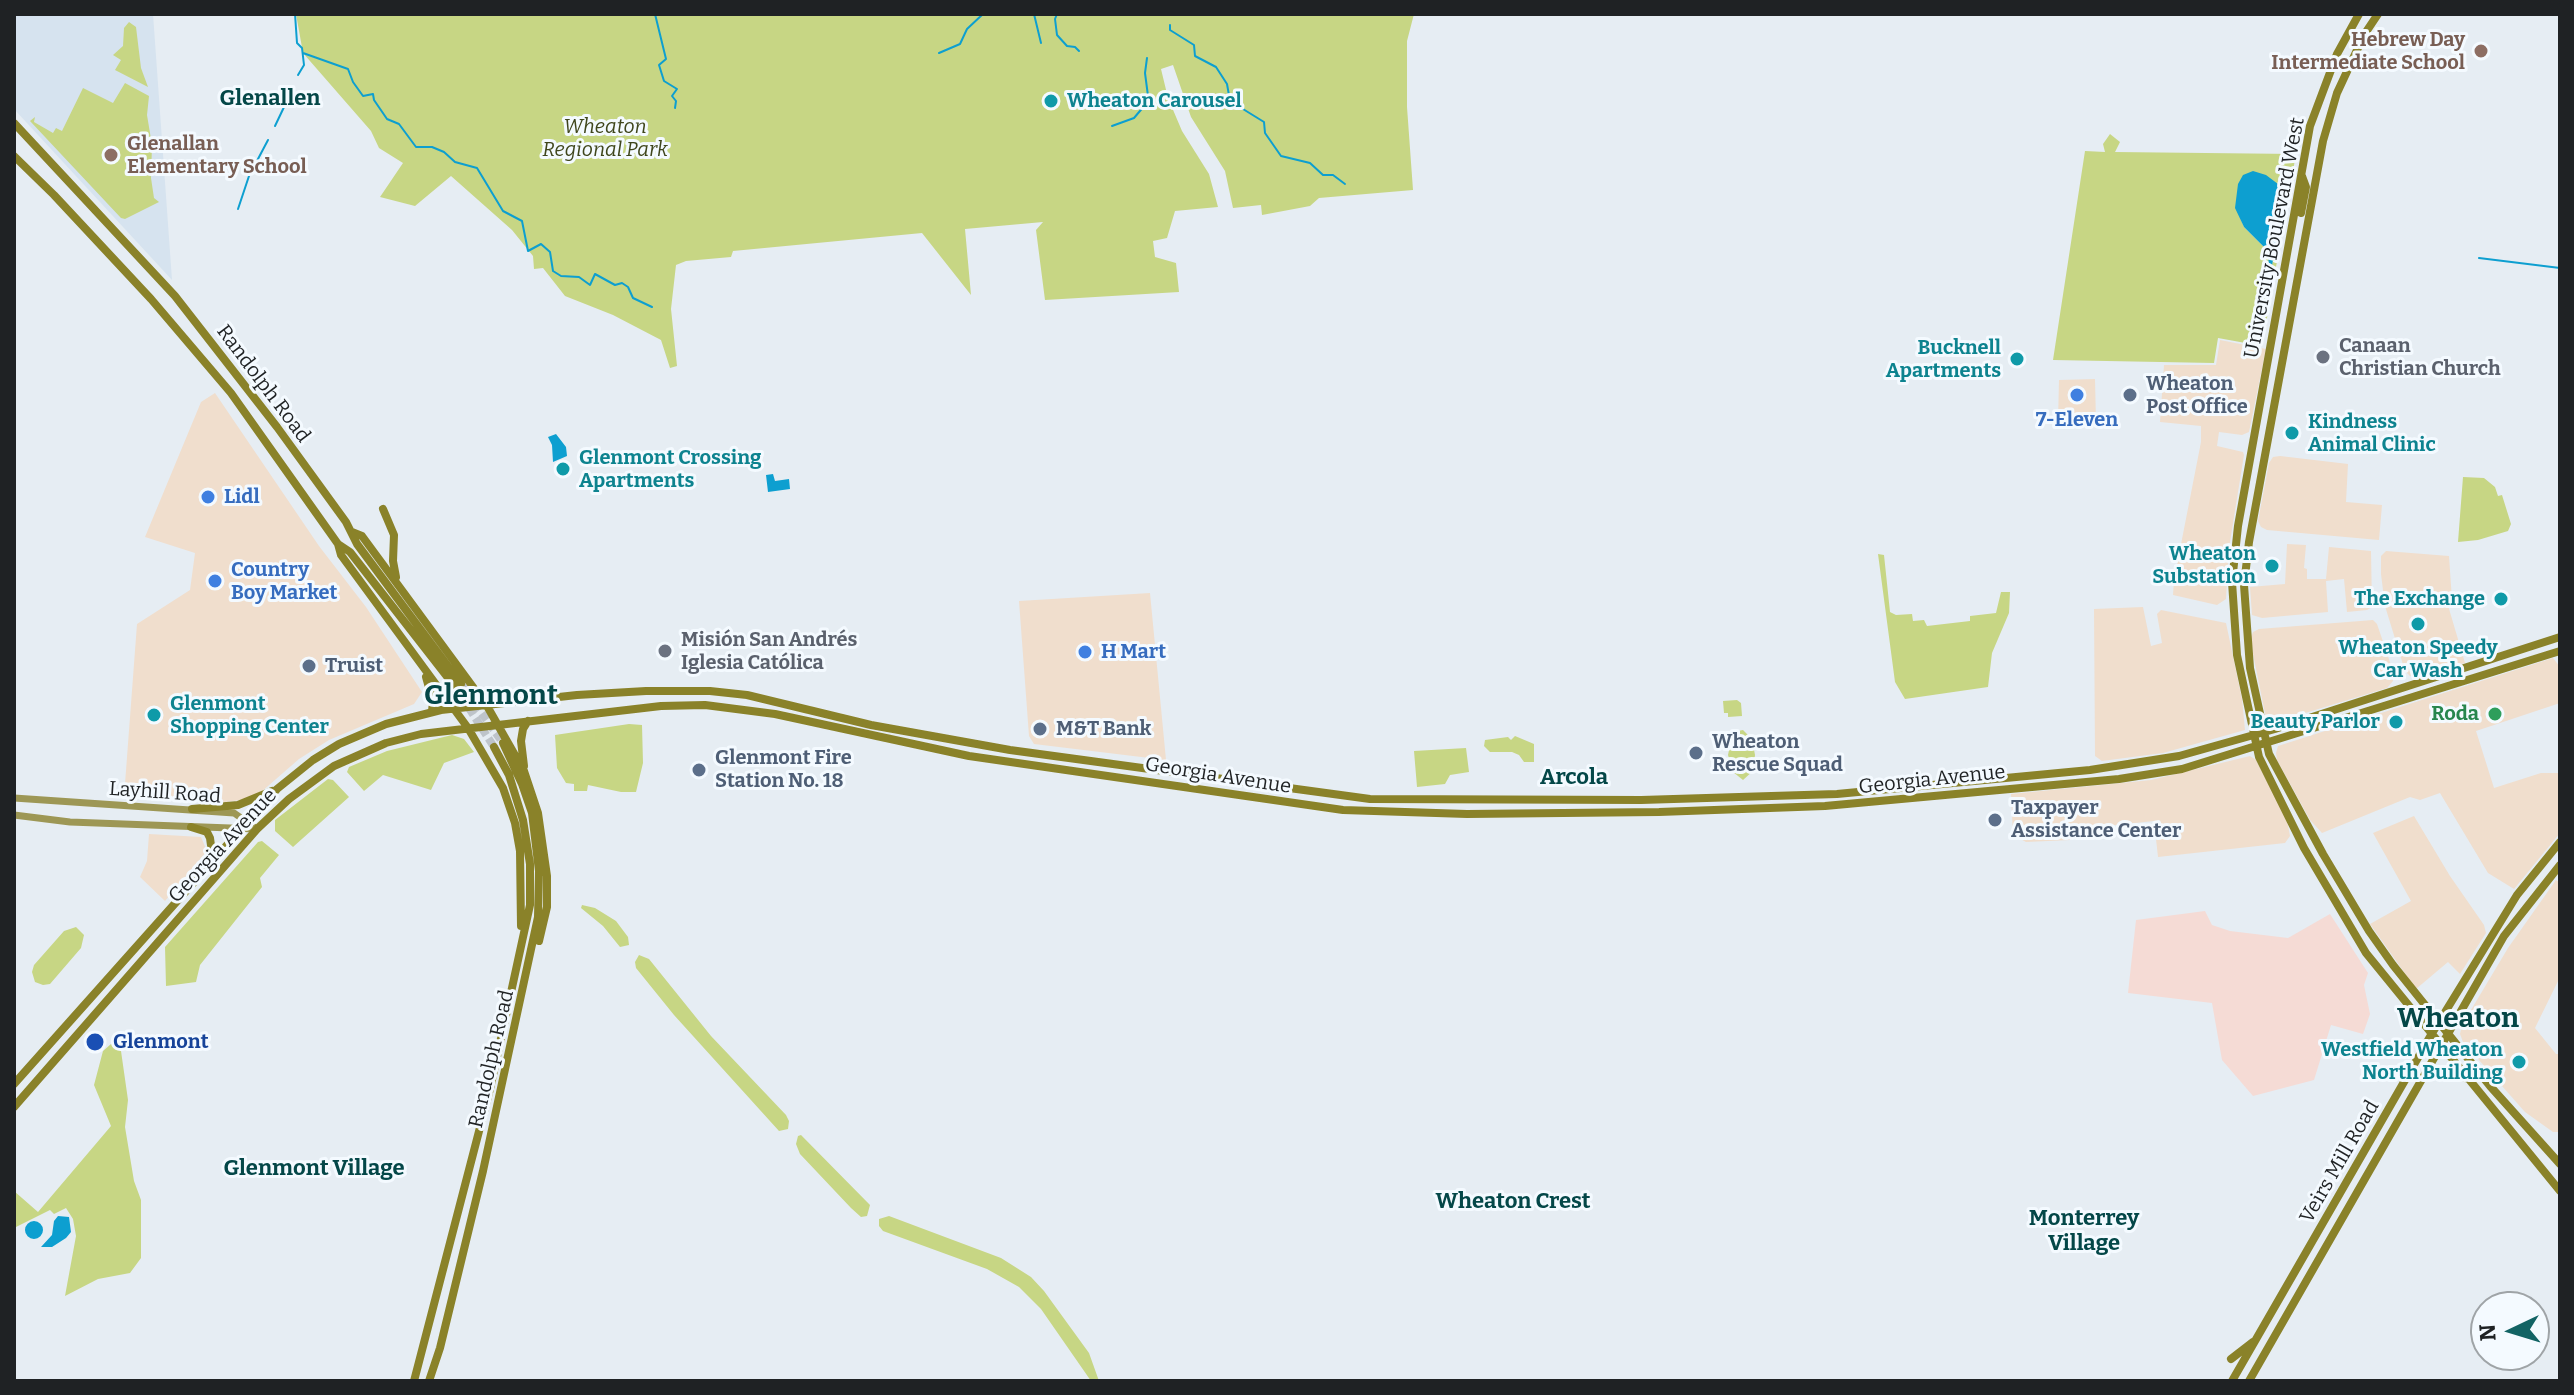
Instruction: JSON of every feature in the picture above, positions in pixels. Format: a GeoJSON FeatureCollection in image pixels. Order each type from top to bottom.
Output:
{"type":"FeatureCollection","features":[{"type":"Feature","properties":{"kind":"main road","name":"University Boulevard West"},"geometry":{"type":"LineString","coordinates":[[2359,14],[2337,54],[2310,126],[2234,556],[2235,644],[2256,747],[2304,848],[2366,953],[2560,1191]]}},
{"type":"Feature","properties":{"kind":"main road","name":"University Boulevard West"},"geometry":{"type":"LineString","coordinates":[[2378,14],[2364,35],[2337,93],[2323,141],[2266,445],[2244,585],[2250,668],[2269,754],[2369,931],[2438,1022],[2560,1164]]}},
{"type":"Feature","properties":{"kind":"main road","name":"Randolph Road"},"geometry":{"type":"LineString","coordinates":[[14,123],[175,296],[277,427],[458,686],[350,552],[338,544],[221,381],[151,299],[14,156]]}},
{"type":"Feature","properties":{"kind":"main road"},"geometry":{"type":"LineString","coordinates":[[2302,175],[2306,187],[2296,237],[2304,245]]}},
{"type":"Feature","properties":{"kind":"main road"},"geometry":{"type":"LineString","coordinates":[[383,509],[394,535],[394,572],[405,595]]}},
{"type":"Feature","properties":{"kind":"main road"},"geometry":{"type":"LineString","coordinates":[[352,532],[362,536],[487,706],[526,774]]}},
{"type":"Feature","properties":{"kind":"main road"},"geometry":{"type":"LineString","coordinates":[[338,544],[341,555],[468,728],[503,788],[518,838],[522,908],[513,986]]}},
{"type":"Feature","properties":{"kind":"main road","name":"Georgia Avenue"},"geometry":{"type":"LineString","coordinates":[[14,1084],[277,789],[339,744],[386,724],[428,713],[577,695],[681,690],[747,695],[871,725],[1020,752],[1370,799],[1556,801],[1812,795],[2137,764],[2179,756],[2560,637]]}},
{"type":"Feature","properties":{"kind":"main road","name":"Georgia Avenue"},"geometry":{"type":"LineString","coordinates":[[14,1107],[257,829],[303,787],[334,766],[386,743],[421,734],[681,705],[744,709],[979,758],[1343,810],[1467,814],[1825,806],[2119,779],[2193,766],[2560,651]]}},
{"type":"Feature","properties":{"kind":"main road"},"geometry":{"type":"LineString","coordinates":[[423,669],[433,702],[432,711],[428,713]]}},
{"type":"Feature","properties":{"kind":"main road"},"geometry":{"type":"LineString","coordinates":[[681,690],[681,705]]}},
{"type":"Feature","properties":{"kind":"main road"},"geometry":{"type":"LineString","coordinates":[[510,1054],[544,924],[548,896],[540,823],[526,774],[521,741],[528,721]]}},
{"type":"Feature","properties":{"kind":"main road","name":"Randolph Road"},"geometry":{"type":"LineString","coordinates":[[414,1381],[490,1089],[530,905],[530,864],[517,797],[499,745],[518,772],[532,813],[540,885],[536,933],[473,1215],[429,1381]]}},
{"type":"Feature","properties":{"kind":"main road"},"geometry":{"type":"LineString","coordinates":[[192,809],[238,805],[277,789]]}},
{"type":"Feature","properties":{"kind":"main road"},"geometry":{"type":"LineString","coordinates":[[1812,795],[1825,806],[1841,793]]}},
{"type":"Feature","properties":{"kind":"main road","name":"Layhill Road"},"geometry":{"type":"LineString","coordinates":[[14,798],[234,813],[257,829]]}},
{"type":"Feature","properties":{"kind":"main road","name":"Layhill Road"},"geometry":{"type":"LineString","coordinates":[[14,815],[70,822],[257,829]]}},
{"type":"Feature","properties":{"kind":"main road"},"geometry":{"type":"LineString","coordinates":[[191,827],[207,832],[213,860]]}},
{"type":"Feature","properties":{"kind":"main road","name":"Veirs Mill Road"},"geometry":{"type":"LineString","coordinates":[[2232,1381],[2438,1022],[2517,895],[2560,842]]}},
{"type":"Feature","properties":{"kind":"main road","name":"Veirs Mill Road"},"geometry":{"type":"LineString","coordinates":[[2249,1381],[2504,936],[2560,865]]}},
{"type":"Feature","properties":{"kind":"main road"},"geometry":{"type":"LineString","coordinates":[[2420,1083],[2432,1072],[2443,1070],[2472,1083]]}},
{"type":"Feature","properties":{"kind":"main road"},"geometry":{"type":"LineString","coordinates":[[2231,1359],[2259,1336]]}},
{"type":"Feature","properties":{"kind":"shaded area","name":"Glenallan Elementary School"},"geometry":{"type":"Polygon","coordinates":[[[14,14],[153,14],[172,280],[14,109],[14,14]]]}},
{"type":"Feature","properties":{"kind":"shaded area"},"geometry":{"type":"Polygon","coordinates":[[[2220,340],[2266,349],[2249,432],[2242,435],[2219,432],[2217,446],[2243,452],[2244,455],[2229,548],[2226,599],[2217,605],[2173,595],[2201,442],[2201,426],[2160,422],[2164,365],[2216,365],[2220,340]]]}},
{"type":"Feature","properties":{"kind":"shaded area"},"geometry":{"type":"Polygon","coordinates":[[[2095,379],[2096,422],[2058,422],[2059,380],[2095,379]]]}},
{"type":"Feature","properties":{"kind":"shaded area"},"geometry":{"type":"Polygon","coordinates":[[[215,393],[422,692],[414,704],[329,740],[248,799],[218,803],[124,797],[137,624],[190,590],[195,553],[145,537],[201,402],[215,393]]]}},
{"type":"Feature","properties":{"kind":"shaded area"},"geometry":{"type":"Polygon","coordinates":[[[2273,457],[2348,464],[2346,502],[2382,505],[2379,540],[2261,527],[2258,521],[2269,463],[2273,457]]]}},
{"type":"Feature","properties":{"kind":"shaded area"},"geometry":{"type":"Polygon","coordinates":[[[2287,544],[2306,545],[2304,568],[2307,569],[2307,579],[2326,579],[2329,547],[2371,551],[2372,607],[2347,612],[2344,579],[2326,581],[2328,612],[2262,618],[2252,615],[2250,587],[2285,584],[2287,544]]]}},
{"type":"Feature","properties":{"kind":"shaded area"},"geometry":{"type":"Polygon","coordinates":[[[2386,551],[2449,556],[2452,600],[2447,602],[2465,663],[2419,677],[2410,676],[2405,671],[2385,606],[2381,556],[2386,551]]]}},
{"type":"Feature","properties":{"kind":"shaded area"},"geometry":{"type":"Polygon","coordinates":[[[1150,593],[1166,760],[1034,744],[1029,736],[1019,601],[1150,593]]]}},
{"type":"Feature","properties":{"kind":"shaded area"},"geometry":{"type":"Polygon","coordinates":[[[2143,607],[2151,646],[2162,643],[2157,614],[2161,610],[2226,623],[2242,699],[2245,730],[2163,753],[2102,761],[2095,756],[2094,609],[2143,607]]]}},
{"type":"Feature","properties":{"kind":"shaded area"},"geometry":{"type":"Polygon","coordinates":[[[2373,620],[2393,671],[2393,681],[2387,688],[2269,722],[2253,654],[2253,632],[2373,620]]]}},
{"type":"Feature","properties":{"kind":"shaded area"},"geometry":{"type":"Polygon","coordinates":[[[2553,658],[2560,667],[2560,703],[2476,731],[2494,788],[2541,773],[2560,773],[2560,833],[2514,889],[2488,873],[2440,793],[2420,800],[2410,797],[2322,833],[2310,820],[2277,760],[2278,746],[2553,658]]]}},
{"type":"Feature","properties":{"kind":"shaded area"},"geometry":{"type":"Polygon","coordinates":[[[2250,756],[2256,760],[2287,820],[2290,836],[2285,843],[2158,857],[2154,821],[2070,830],[2070,840],[2026,842],[2013,835],[2011,794],[2151,780],[2250,756]]]}},
{"type":"Feature","properties":{"kind":"shaded area"},"geometry":{"type":"Polygon","coordinates":[[[2414,816],[2484,925],[2486,933],[2460,974],[2448,962],[2416,989],[2370,924],[2411,901],[2373,833],[2414,816]]]}},
{"type":"Feature","properties":{"kind":"shaded area"},"geometry":{"type":"Polygon","coordinates":[[[149,834],[201,837],[207,851],[165,901],[140,877],[147,861],[149,834]]]}},
{"type":"Feature","properties":{"kind":"shaded area"},"geometry":{"type":"Polygon","coordinates":[[[2556,880],[2560,883],[2560,977],[2535,1028],[2556,1054],[2560,1054],[2560,1132],[2553,1132],[2525,1112],[2463,1042],[2460,1034],[2462,1025],[2508,948],[2556,880]]]}},
{"type":"Feature","properties":{"kind":"shaded area"},"geometry":{"type":"Polygon","coordinates":[[[2205,911],[2212,925],[2230,931],[2288,938],[2330,914],[2368,973],[2364,985],[2370,1014],[2363,1034],[2331,1025],[2314,1080],[2253,1096],[2222,1060],[2212,1003],[2128,993],[2136,920],[2205,911]]]}},
{"type":"Feature","properties":{"kind":"green space","name":"Wheaton Regional Park"},"geometry":{"type":"Polygon","coordinates":[[[296,14],[1414,14],[1407,41],[1407,107],[1413,190],[1319,198],[1310,206],[1262,215],[1261,205],[1233,208],[1225,171],[1191,117],[1173,65],[1161,69],[1168,98],[1182,131],[1209,174],[1218,207],[1175,211],[1167,238],[1153,241],[1155,257],[1176,263],[1179,292],[1045,300],[1036,230],[1043,222],[965,229],[971,295],[922,233],[733,251],[731,257],[686,261],[676,265],[671,309],[677,366],[670,368],[661,340],[613,315],[565,296],[543,268],[534,269],[533,256],[512,230],[451,176],[415,206],[380,197],[403,163],[379,148],[371,131],[303,53],[296,14]]]}},
{"type":"Feature","properties":{"kind":"green space"},"geometry":{"type":"Polygon","coordinates":[[[129,22],[136,27],[141,68],[148,87],[115,70],[121,60],[113,55],[123,46],[124,28],[129,22]]]}},
{"type":"Feature","properties":{"kind":"green space"},"geometry":{"type":"Polygon","coordinates":[[[125,83],[149,96],[147,115],[152,145],[151,178],[154,198],[159,202],[125,219],[30,121],[35,117],[34,122],[53,133],[56,128],[62,131],[83,88],[113,103],[125,83]]]}},
{"type":"Feature","properties":{"kind":"green space"},"geometry":{"type":"Polygon","coordinates":[[[2110,134],[2120,142],[2115,152],[2296,154],[2262,346],[2218,338],[2214,363],[2053,360],[2085,151],[2105,152],[2103,144],[2110,134]],[[2282,187],[2239,215],[2244,227],[2268,251],[2271,270],[2276,240],[2267,233],[2269,230],[2279,232],[2277,212],[2282,187]]]}},
{"type":"Feature","properties":{"kind":"green space"},"geometry":{"type":"Polygon","coordinates":[[[2463,477],[2484,478],[2495,487],[2498,496],[2502,495],[2511,524],[2508,531],[2458,542],[2463,477]]]}},
{"type":"Feature","properties":{"kind":"green space"},"geometry":{"type":"Polygon","coordinates":[[[1878,554],[1884,555],[1890,612],[1896,615],[1912,614],[1913,621],[1924,620],[1927,626],[1970,621],[1970,616],[1996,613],[2001,592],[2010,592],[2009,613],[1992,653],[1988,687],[1905,699],[1895,682],[1878,554]]]}},
{"type":"Feature","properties":{"kind":"green space"},"geometry":{"type":"Polygon","coordinates":[[[1737,700],[1741,703],[1742,716],[1728,717],[1728,713],[1724,713],[1723,701],[1737,700]]]}},
{"type":"Feature","properties":{"kind":"green space"},"geometry":{"type":"Polygon","coordinates":[[[629,724],[642,725],[643,763],[636,792],[588,785],[587,791],[574,791],[574,784],[566,783],[557,768],[555,735],[629,724]]]}},
{"type":"Feature","properties":{"kind":"green space"},"geometry":{"type":"Polygon","coordinates":[[[1743,730],[1752,739],[1755,755],[1753,771],[1743,780],[1733,772],[1728,755],[1732,736],[1743,730]]]}},
{"type":"Feature","properties":{"kind":"green space"},"geometry":{"type":"Polygon","coordinates":[[[452,735],[464,739],[474,752],[444,763],[431,790],[383,775],[364,791],[347,772],[349,767],[387,751],[452,735]]]}},
{"type":"Feature","properties":{"kind":"green space"},"geometry":{"type":"Polygon","coordinates":[[[1515,736],[1534,744],[1534,762],[1524,762],[1512,752],[1490,752],[1484,746],[1485,740],[1508,737],[1511,740],[1515,736]]]}},
{"type":"Feature","properties":{"kind":"green space"},"geometry":{"type":"Polygon","coordinates":[[[1466,748],[1469,772],[1450,775],[1445,784],[1417,787],[1414,751],[1466,748]]]}},
{"type":"Feature","properties":{"kind":"green space"},"geometry":{"type":"Polygon","coordinates":[[[328,779],[333,780],[349,797],[293,847],[275,831],[275,820],[328,779]]]}},
{"type":"Feature","properties":{"kind":"green space"},"geometry":{"type":"Polygon","coordinates":[[[262,841],[279,855],[260,878],[262,887],[200,965],[196,982],[166,986],[165,947],[262,841]]]}},
{"type":"Feature","properties":{"kind":"green space"},"geometry":{"type":"Polygon","coordinates":[[[582,905],[595,908],[616,921],[628,937],[629,945],[620,947],[603,926],[581,908],[582,905]]]}},
{"type":"Feature","properties":{"kind":"green space"},"geometry":{"type":"Polygon","coordinates":[[[76,927],[84,935],[81,948],[50,984],[35,982],[32,972],[34,965],[64,931],[76,927]]]}},
{"type":"Feature","properties":{"kind":"green space"},"geometry":{"type":"Polygon","coordinates":[[[639,955],[649,959],[711,1036],[786,1115],[788,1129],[779,1131],[674,1015],[636,968],[639,955]]]}},
{"type":"Feature","properties":{"kind":"green space"},"geometry":{"type":"Polygon","coordinates":[[[119,1037],[128,1100],[125,1127],[134,1181],[141,1200],[141,1258],[130,1273],[98,1279],[65,1296],[76,1236],[73,1219],[66,1208],[54,1214],[50,1210],[14,1228],[14,1191],[38,1212],[111,1126],[94,1085],[103,1051],[119,1037]]]}},
{"type":"Feature","properties":{"kind":"green space"},"geometry":{"type":"Polygon","coordinates":[[[801,1135],[870,1205],[867,1216],[861,1217],[851,1208],[800,1154],[796,1144],[801,1135]]]}},
{"type":"Feature","properties":{"kind":"green space"},"geometry":{"type":"Polygon","coordinates":[[[889,1216],[1001,1258],[1031,1277],[1089,1353],[1099,1381],[1091,1381],[1041,1309],[1019,1287],[987,1269],[883,1231],[879,1219],[889,1216]]]}},
{"type":"Feature","properties":{"kind":"water"},"geometry":{"type":"Polygon","coordinates":[[[2253,171],[2266,175],[2282,187],[2277,212],[2279,232],[2269,230],[2268,233],[2276,240],[2269,271],[2268,251],[2244,227],[2235,208],[2238,184],[2243,175],[2253,171]]]}},
{"type":"Feature","properties":{"kind":"water"},"geometry":{"type":"Polygon","coordinates":[[[556,434],[566,447],[567,456],[553,462],[548,437],[556,434]]]}},
{"type":"Feature","properties":{"kind":"water"},"geometry":{"type":"Polygon","coordinates":[[[773,474],[775,481],[789,479],[790,489],[768,492],[766,475],[773,474]]]}},
{"type":"Feature","properties":{"kind":"water"},"geometry":{"type":"Polygon","coordinates":[[[58,1216],[69,1217],[71,1232],[52,1247],[41,1247],[52,1235],[58,1216]]]}},
{"type":"Feature","properties":{"kind":"water"},"geometry":{"type":"Polygon","coordinates":[[[30,1221],[38,1221],[43,1230],[41,1237],[30,1239],[25,1234],[25,1226],[30,1221]]]}},
{"type":"Feature","properties":{"kind":"waterway"},"geometry":{"type":"LineString","coordinates":[[295,14],[297,43],[302,48],[304,65],[298,75]]}},
{"type":"Feature","properties":{"kind":"waterway"},"geometry":{"type":"LineString","coordinates":[[655,14],[666,59],[659,65],[664,81],[677,89],[672,96],[676,101],[675,108]]}},
{"type":"Feature","properties":{"kind":"waterway"},"geometry":{"type":"LineString","coordinates":[[939,53],[960,44],[967,29],[983,14]]}},
{"type":"Feature","properties":{"kind":"waterway"},"geometry":{"type":"LineString","coordinates":[[1034,14],[1041,43]]}},
{"type":"Feature","properties":{"kind":"waterway"},"geometry":{"type":"LineString","coordinates":[[1057,14],[1057,35],[1067,46],[1079,51]]}},
{"type":"Feature","properties":{"kind":"waterway"},"geometry":{"type":"LineString","coordinates":[[1170,25],[1170,30],[1194,45],[1195,56],[1216,67],[1227,84],[1230,101],[1264,122],[1265,133],[1281,156],[1310,163],[1323,175],[1333,175],[1345,184]]}},
{"type":"Feature","properties":{"kind":"waterway"},"geometry":{"type":"LineString","coordinates":[[303,53],[348,69],[363,96],[373,94],[387,119],[399,124],[416,147],[432,147],[455,162],[477,168],[503,211],[522,221],[528,251],[541,244],[550,252],[553,271],[561,276],[579,277],[590,285],[595,274],[615,285],[622,283],[628,287],[633,298],[652,307]]}},
{"type":"Feature","properties":{"kind":"waterway"},"geometry":{"type":"LineString","coordinates":[[1112,126],[1134,118],[1145,105],[1148,96],[1147,58]]}},
{"type":"Feature","properties":{"kind":"waterway"},"geometry":{"type":"LineString","coordinates":[[275,126],[285,105]]}},
{"type":"Feature","properties":{"kind":"waterway"},"geometry":{"type":"LineString","coordinates":[[238,209],[249,176],[268,140]]}},
{"type":"Feature","properties":{"kind":"waterway"},"geometry":{"type":"LineString","coordinates":[[2479,258],[2560,268]]}},
{"type":"Feature","properties":{"kind":"tunnel"},"geometry":{"type":"LineString","coordinates":[[461,684],[503,743]]}},
{"type":"Feature","properties":{"kind":"tunnel"},"geometry":{"type":"LineString","coordinates":[[456,688],[494,747]]}},
{"type":"Feature","properties":{"kind":"place","name":"Hebrew Day Intermediate School"},"geometry":{"type":"Point","coordinates":[2481,51]}},
{"type":"Feature","properties":{"kind":"place","name":"Wheaton Carousel"},"geometry":{"type":"Point","coordinates":[1051,101]}},
{"type":"Feature","properties":{"kind":"place","name":"Glenallan Elementary School"},"geometry":{"type":"Point","coordinates":[111,155]}},
{"type":"Feature","properties":{"kind":"place","name":"Canaan Christian Church"},"geometry":{"type":"Point","coordinates":[2323,357]}},
{"type":"Feature","properties":{"kind":"place","name":"Bucknell Apartments"},"geometry":{"type":"Point","coordinates":[2017,359]}},
{"type":"Feature","properties":{"kind":"place","name":"7-Eleven"},"geometry":{"type":"Point","coordinates":[2077,395]}},
{"type":"Feature","properties":{"kind":"place","name":"Wheaton Post Office"},"geometry":{"type":"Point","coordinates":[2130,395]}},
{"type":"Feature","properties":{"kind":"place","name":"Kindness Animal Clinic"},"geometry":{"type":"Point","coordinates":[2292,433]}},
{"type":"Feature","properties":{"kind":"place","name":"Glenmont Crossing Apartments"},"geometry":{"type":"Point","coordinates":[563,469]}},
{"type":"Feature","properties":{"kind":"place","name":"Lidl"},"geometry":{"type":"Point","coordinates":[208,497]}},
{"type":"Feature","properties":{"kind":"place","name":"Wheaton Substation"},"geometry":{"type":"Point","coordinates":[2272,566]}},
{"type":"Feature","properties":{"kind":"place","name":"Country Boy Market"},"geometry":{"type":"Point","coordinates":[215,581]}},
{"type":"Feature","properties":{"kind":"place","name":"The Exchange"},"geometry":{"type":"Point","coordinates":[2501,599]}},
{"type":"Feature","properties":{"kind":"place","name":"Wheaton Speedy Car Wash"},"geometry":{"type":"Point","coordinates":[2418,624]}},
{"type":"Feature","properties":{"kind":"place","name":"Misión San Andrés Iglesia Católica"},"geometry":{"type":"Point","coordinates":[665,651]}},
{"type":"Feature","properties":{"kind":"place","name":"H Mart"},"geometry":{"type":"Point","coordinates":[1085,652]}},
{"type":"Feature","properties":{"kind":"place","name":"Truist"},"geometry":{"type":"Point","coordinates":[309,666]}},
{"type":"Feature","properties":{"kind":"place","name":"Roda"},"geometry":{"type":"Point","coordinates":[2495,714]}},
{"type":"Feature","properties":{"kind":"place","name":"Glenmont Shopping Center"},"geometry":{"type":"Point","coordinates":[154,715]}},
{"type":"Feature","properties":{"kind":"place","name":"Beauty Parlor"},"geometry":{"type":"Point","coordinates":[2396,722]}},
{"type":"Feature","properties":{"kind":"place","name":"M&T Bank"},"geometry":{"type":"Point","coordinates":[1040,729]}},
{"type":"Feature","properties":{"kind":"place","name":"Wheaton Rescue Squad"},"geometry":{"type":"Point","coordinates":[1696,753]}},
{"type":"Feature","properties":{"kind":"place","name":"Glenmont Fire Station No. 18"},"geometry":{"type":"Point","coordinates":[699,770]}},
{"type":"Feature","properties":{"kind":"place","name":"Taxpayer Assistance Center"},"geometry":{"type":"Point","coordinates":[1995,820]}},
{"type":"Feature","properties":{"kind":"place","name":"Glenmont"},"geometry":{"type":"Point","coordinates":[95,1042]}},
{"type":"Feature","properties":{"kind":"place","name":"Westfield Wheaton North Building"},"geometry":{"type":"Point","coordinates":[2519,1062]}},
{"type":"Feature","properties":{"kind":"district","name":"Glenallen"},"geometry":{"type":"Point","coordinates":[270,99]}},
{"type":"Feature","properties":{"kind":"district","name":"Glenmont"},"geometry":{"type":"Point","coordinates":[491,696]}},
{"type":"Feature","properties":{"kind":"district","name":"Arcola"},"geometry":{"type":"Point","coordinates":[1574,778]}},
{"type":"Feature","properties":{"kind":"district","name":"Wheaton"},"geometry":{"type":"Point","coordinates":[2458,1019]}},
{"type":"Feature","properties":{"kind":"district","name":"Glenmont Village"},"geometry":{"type":"Point","coordinates":[314,1169]}},
{"type":"Feature","properties":{"kind":"district","name":"Wheaton Crest"},"geometry":{"type":"Point","coordinates":[1513,1202]}},
{"type":"Feature","properties":{"kind":"district","name":"Monterrey Village"},"geometry":{"type":"Point","coordinates":[2084,1232]}}]}
